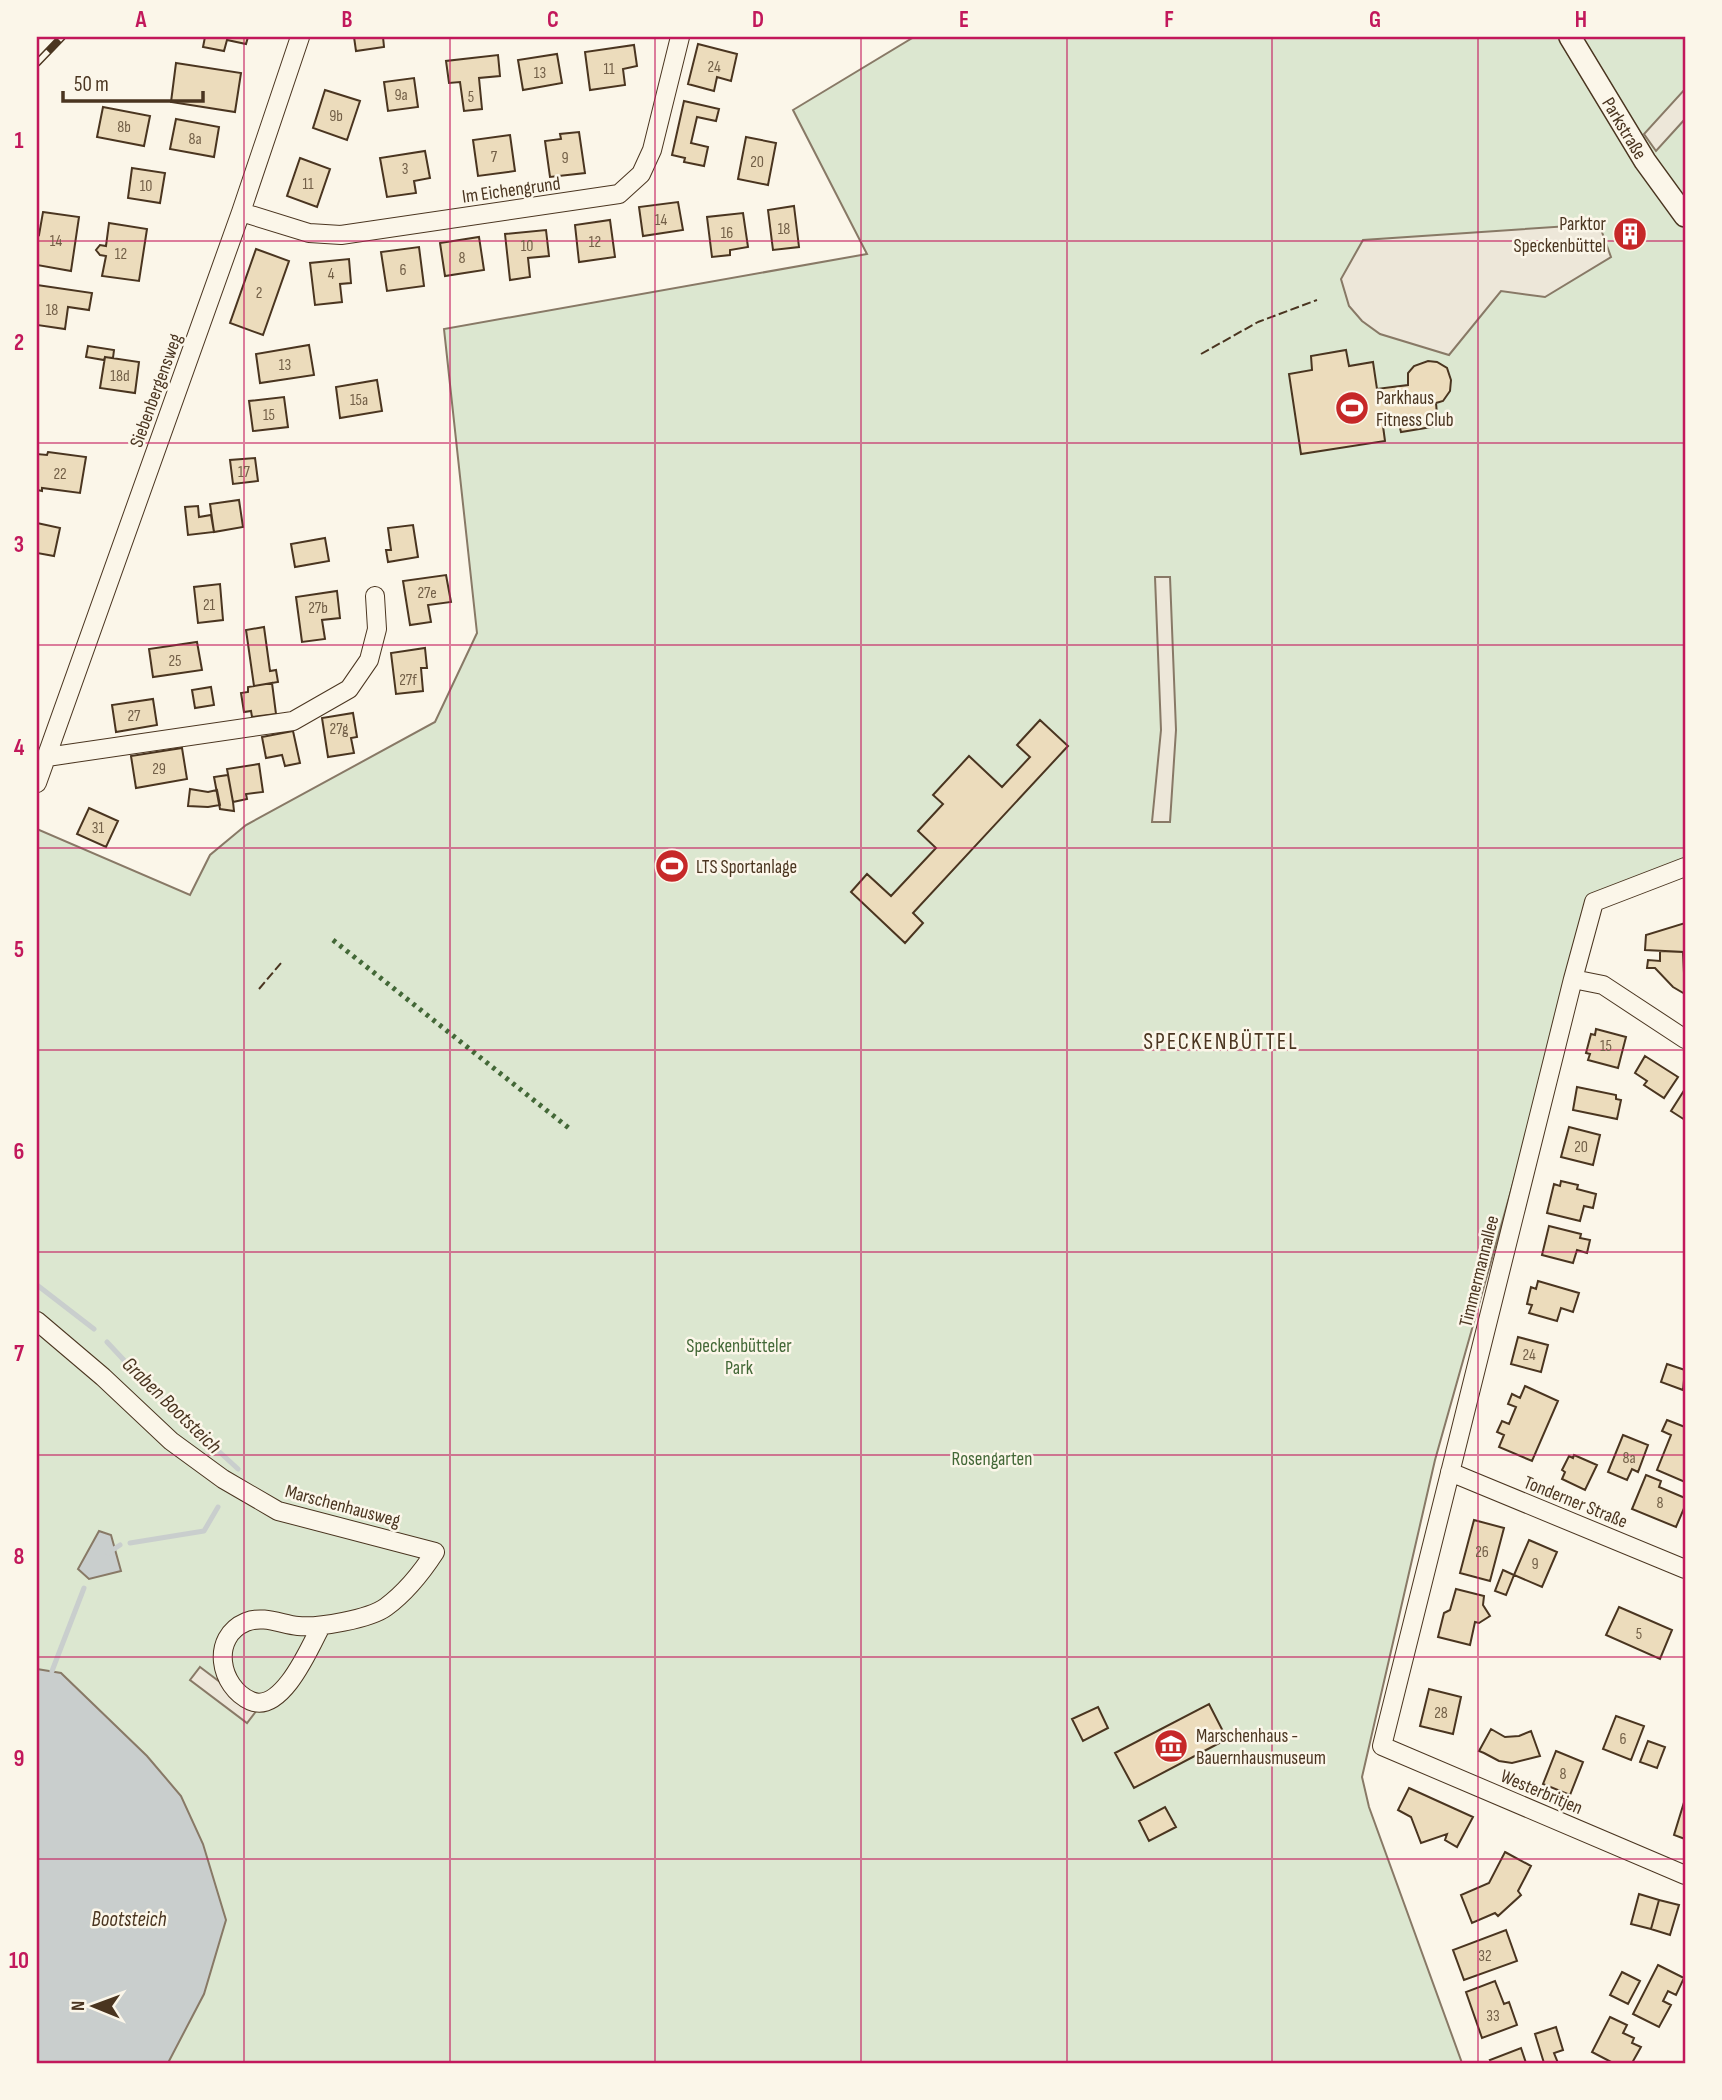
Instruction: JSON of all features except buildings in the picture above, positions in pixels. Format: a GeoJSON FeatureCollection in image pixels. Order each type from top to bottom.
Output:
{"type":"FeatureCollection","features":[{"type":"Feature","properties":{"kind":"street","name":"Siebenbergensweg"},"geometry":{"type":"LineString","coordinates":[[37,783],[241,212],[300,37]]}},
{"type":"Feature","properties":{"kind":"street","name":"Im Eichengrund"},"geometry":{"type":"LineString","coordinates":[[241,212],[310,233],[341,235],[619,194],[640,174],[652,150],[680,37]]}},
{"type":"Feature","properties":{"kind":"street","name":"Parkstraße"},"geometry":{"type":"LineString","coordinates":[[1570,37],[1645,161],[1685,216]]}},
{"type":"Feature","properties":{"kind":"street"},"geometry":{"type":"LineString","coordinates":[[47,757],[293,721],[349,689],[369,660],[377,629],[375,596]]}},
{"type":"Feature","properties":{"kind":"street","name":"Timmermannallee"},"geometry":{"type":"LineString","coordinates":[[1382,1746],[1594,902],[1685,867]]}},
{"type":"Feature","properties":{"kind":"street"},"geometry":{"type":"LineString","coordinates":[[1573,979],[1603,985],[1685,1040]]}},
{"type":"Feature","properties":{"kind":"street","name":"Marschenhausweg"},"geometry":{"type":"LineString","coordinates":[[37,1321],[103,1377],[171,1441],[223,1479],[278,1511],[435,1552],[424,1570],[384,1609],[352,1620],[321,1626],[300,1626],[260,1619],[245,1622],[229,1635],[222,1656],[223,1670],[230,1684],[244,1698],[255,1703],[266,1703],[287,1685],[303,1663],[321,1626]]}},
{"type":"Feature","properties":{"kind":"street","name":"Tonderner Straße"},"geometry":{"type":"LineString","coordinates":[[1450,1472],[1685,1569]]}},
{"type":"Feature","properties":{"kind":"street","name":"Westerbritjen"},"geometry":{"type":"LineString","coordinates":[[1382,1746],[1685,1875]]}},
{"type":"Feature","properties":{"kind":"green space","name":"Speckenbütteler Park"},"geometry":{"type":"Polygon","coordinates":[[[914,37],[1685,37],[1685,864],[1593,900],[1435,1460],[1362,1777],[1369,1807],[1462,2063],[37,2063],[37,829],[190,895],[210,855],[246,825],[435,722],[477,633],[444,329],[867,254],[793,110],[914,37]]]}},
{"type":"Feature","properties":{"kind":"shaded area"},"geometry":{"type":"Polygon","coordinates":[[[1685,89],[1685,119],[1656,151],[1644,134],[1685,89]]]}},
{"type":"Feature","properties":{"kind":"shaded area"},"geometry":{"type":"Polygon","coordinates":[[[1599,224],[1611,257],[1545,297],[1501,291],[1449,355],[1380,334],[1362,321],[1349,306],[1341,279],[1363,240],[1599,224]]]}},
{"type":"Feature","properties":{"kind":"shaded area"},"geometry":{"type":"Polygon","coordinates":[[[1155,577],[1170,577],[1176,730],[1170,822],[1152,822],[1161,730],[1155,577]]]}},
{"type":"Feature","properties":{"kind":"shaded area"},"geometry":{"type":"Polygon","coordinates":[[[200,1667],[257,1710],[247,1723],[190,1680],[200,1667]]]}},
{"type":"Feature","properties":{"kind":"water"},"geometry":{"type":"Polygon","coordinates":[[[99,1531],[111,1535],[121,1571],[89,1579],[78,1569],[99,1531]]]}},
{"type":"Feature","properties":{"kind":"water","name":"Bootsteich"},"geometry":{"type":"Polygon","coordinates":[[[37,1669],[61,1673],[147,1756],[181,1796],[203,1844],[226,1920],[204,1994],[168,2063],[37,2063],[37,1669]]]}},
{"type":"Feature","properties":{"kind":"waterway","name":"Graben Bootsteich"},"geometry":{"type":"LineString","coordinates":[[37,1285],[94,1329]]}},
{"type":"Feature","properties":{"kind":"waterway","name":"Graben Bootsteich"},"geometry":{"type":"LineString","coordinates":[[107,1342],[149,1387],[238,1469]]}},
{"type":"Feature","properties":{"kind":"waterway","name":"Graben Bootsteich"},"geometry":{"type":"LineString","coordinates":[[130,1543],[204,1531],[218,1507]]}},
{"type":"Feature","properties":{"kind":"waterway","name":"Graben Bootsteich"},"geometry":{"type":"LineString","coordinates":[[108,1553],[120,1545]]}},
{"type":"Feature","properties":{"kind":"waterway","name":"Graben Bootsteich"},"geometry":{"type":"LineString","coordinates":[[52,1671],[84,1588]]}},
{"type":"Feature","properties":{"kind":"railway"},"geometry":{"type":"LineString","coordinates":[[37,63],[62,37]]}},
{"type":"Feature","properties":{"kind":"hedge"},"geometry":{"type":"LineString","coordinates":[[333,940],[570,1129]]}},
{"type":"Feature","properties":{"kind":"fence"},"geometry":{"type":"LineString","coordinates":[[1201,354],[1258,322],[1317,300]]}},
{"type":"Feature","properties":{"kind":"fence"},"geometry":{"type":"LineString","coordinates":[[259,989],[281,963]]}},
{"type":"Feature","properties":{"kind":"place","name":"Parktor Speckenbüttel"},"geometry":{"type":"Point","coordinates":[1630,234]}},
{"type":"Feature","properties":{"kind":"place","name":"Parkhaus Fitness Club"},"geometry":{"type":"Point","coordinates":[1352,408]}},
{"type":"Feature","properties":{"kind":"place","name":"LTS Sportanlage"},"geometry":{"type":"Point","coordinates":[672,866]}},
{"type":"Feature","properties":{"kind":"place","name":"Marschenhaus - Bauernhausmuseum"},"geometry":{"type":"Point","coordinates":[1171,1746]}},
{"type":"Feature","properties":{"kind":"district","name":"SPECKENBÜTTEL"},"geometry":{"type":"Point","coordinates":[1221,1041]}},
{"type":"Feature","properties":{"kind":"park label","name":"Rosengarten"},"geometry":{"type":"Point","coordinates":[992,1458]}}]}
